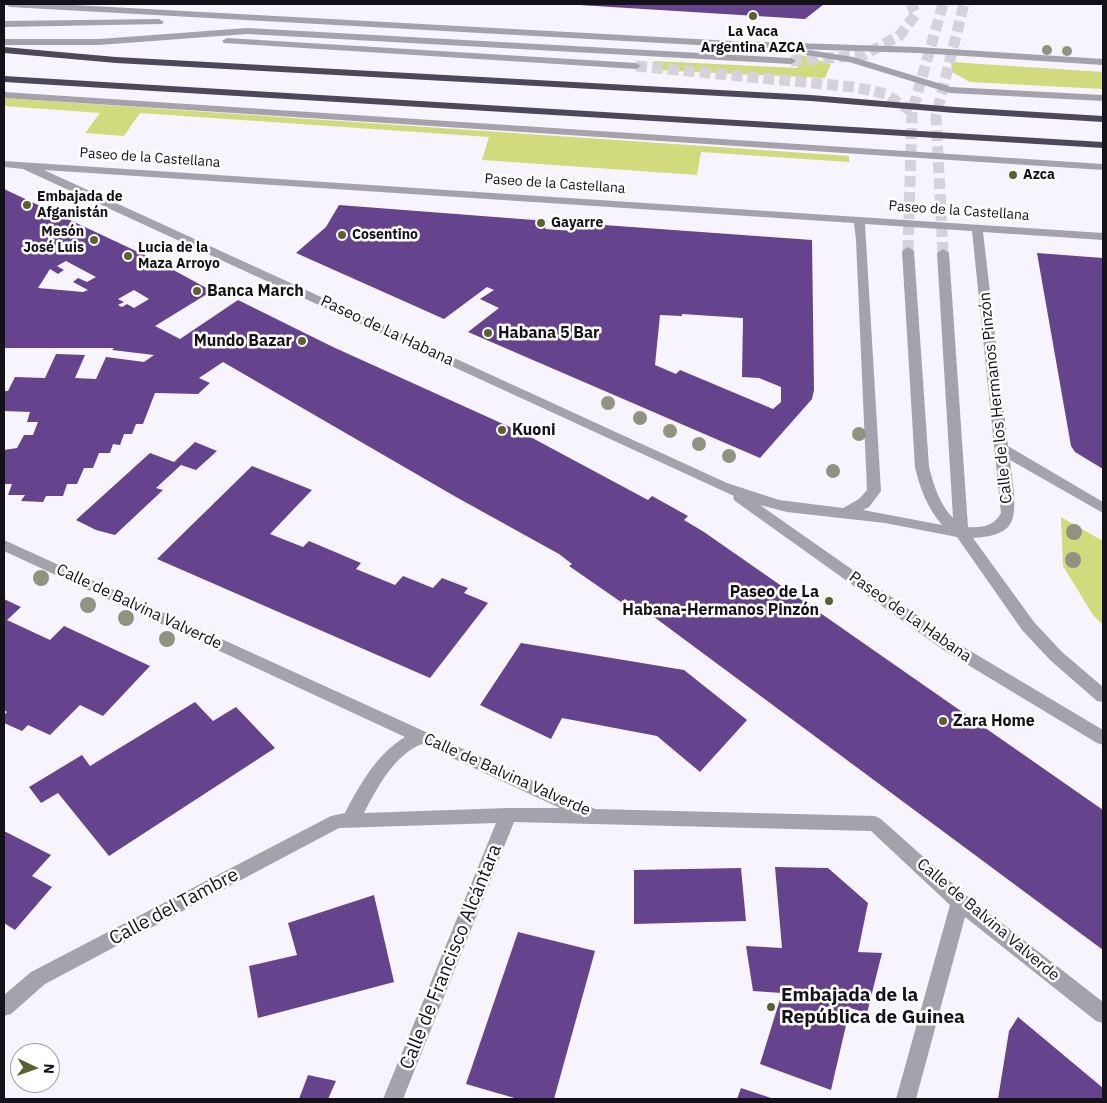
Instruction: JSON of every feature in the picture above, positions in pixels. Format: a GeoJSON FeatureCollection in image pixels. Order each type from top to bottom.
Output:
{"type":"FeatureCollection","features":[{"type":"Feature","properties":{"kind":"highway"},"geometry":{"type":"LineString","coordinates":[[4,50],[126,61],[811,98],[955,110],[1103,119]]}},
{"type":"Feature","properties":{"kind":"highway"},"geometry":{"type":"LineString","coordinates":[[4,79],[1103,144]]}},
{"type":"Feature","properties":{"kind":"street"},"geometry":{"type":"LineString","coordinates":[[10,4],[733,44],[796,50],[850,59],[950,90],[1103,98]]}},
{"type":"Feature","properties":{"kind":"street"},"geometry":{"type":"LineString","coordinates":[[4,24],[173,22],[205,16]]}},
{"type":"Feature","properties":{"kind":"street"},"geometry":{"type":"LineString","coordinates":[[4,42],[61,43],[128,40],[247,31],[791,62]]}},
{"type":"Feature","properties":{"kind":"street"},"geometry":{"type":"LineString","coordinates":[[128,40],[224,40],[636,66]]}},
{"type":"Feature","properties":{"kind":"street"},"geometry":{"type":"LineString","coordinates":[[733,44],[804,44],[1103,62]]}},
{"type":"Feature","properties":{"kind":"street"},"geometry":{"type":"LineString","coordinates":[[4,95],[1103,167]]}},
{"type":"Feature","properties":{"kind":"street","name":"Paseo de la Castellana"},"geometry":{"type":"LineString","coordinates":[[4,164],[1103,236]]}},
{"type":"Feature","properties":{"kind":"street","name":"Paseo de La Habana"},"geometry":{"type":"LineString","coordinates":[[24,165],[722,486],[780,505],[803,510],[894,520],[936,530],[960,532]]}},
{"type":"Feature","properties":{"kind":"street"},"geometry":{"type":"LineString","coordinates":[[845,514],[864,503],[874,491],[862,240],[859,219]]}},
{"type":"Feature","properties":{"kind":"street","name":"Calle de los Hermanos Pinzón"},"geometry":{"type":"LineString","coordinates":[[960,532],[990,531],[1000,526],[1007,519],[1008,507],[981,250],[977,228]]}},
{"type":"Feature","properties":{"kind":"street"},"geometry":{"type":"LineString","coordinates":[[908,252],[923,475],[927,488],[937,509],[960,532],[1032,631],[1056,656],[1103,696]]}},
{"type":"Feature","properties":{"kind":"street"},"geometry":{"type":"LineString","coordinates":[[943,253],[960,532]]}},
{"type":"Feature","properties":{"kind":"street"},"geometry":{"type":"LineString","coordinates":[[1002,449],[1103,508]]}},
{"type":"Feature","properties":{"kind":"street","name":"Paseo de La Habana"},"geometry":{"type":"LineString","coordinates":[[722,486],[951,647],[1103,738]]}},
{"type":"Feature","properties":{"kind":"street","name":"Calle de Balvina Valverde"},"geometry":{"type":"LineString","coordinates":[[4,545],[594,816],[875,824],[960,902],[1103,1014]]}},
{"type":"Feature","properties":{"kind":"street"},"geometry":{"type":"LineString","coordinates":[[350,822],[380,771],[394,753],[409,743],[424,738]]}},
{"type":"Feature","properties":{"kind":"street","name":"Calle del Tambre"},"geometry":{"type":"LineString","coordinates":[[4,1006],[38,978],[336,821],[508,815],[594,816]]}},
{"type":"Feature","properties":{"kind":"street","name":"Calle de Francisco Alcántara"},"geometry":{"type":"LineString","coordinates":[[393,1099],[508,815]]}},
{"type":"Feature","properties":{"kind":"street"},"geometry":{"type":"LineString","coordinates":[[906,1099],[960,902]]}},
{"type":"Feature","properties":{"kind":"green space"},"geometry":{"type":"Polygon","coordinates":[[[798,54],[831,64],[825,78],[653,70],[654,61],[797,68],[798,54]]]}},
{"type":"Feature","properties":{"kind":"green space"},"geometry":{"type":"Polygon","coordinates":[[[951,62],[1103,72],[1103,89],[970,82],[952,72],[951,62]]]}},
{"type":"Feature","properties":{"kind":"green space"},"geometry":{"type":"Polygon","coordinates":[[[4,98],[849,156],[849,162],[701,152],[697,175],[482,160],[489,137],[140,113],[124,136],[85,133],[100,113],[4,106],[4,98]]]}},
{"type":"Feature","properties":{"kind":"green space"},"geometry":{"type":"Polygon","coordinates":[[[1061,517],[1103,541],[1103,625],[1093,615],[1063,566],[1061,517]]]}},
{"type":"Feature","properties":{"kind":"building"},"geometry":{"type":"Polygon","coordinates":[[[563,4],[824,4],[805,19],[563,4]]]}},
{"type":"Feature","properties":{"kind":"building"},"geometry":{"type":"Polygon","coordinates":[[[4,189],[153,259],[212,291],[155,326],[180,339],[238,300],[333,347],[523,433],[648,500],[652,496],[688,516],[684,520],[704,532],[1103,810],[1103,950],[642,608],[640,609],[625,599],[621,602],[569,566],[572,564],[559,554],[456,497],[223,362],[199,378],[210,383],[198,394],[155,393],[143,424],[136,424],[132,434],[124,434],[120,445],[113,444],[110,453],[99,453],[93,468],[84,468],[77,484],[67,484],[63,496],[46,496],[43,502],[21,501],[25,495],[8,495],[12,484],[4,484],[4,450],[17,448],[24,435],[33,435],[38,422],[27,422],[30,412],[4,411],[4,391],[8,391],[15,377],[45,378],[56,354],[85,355],[75,378],[96,379],[106,357],[144,362],[154,355],[112,350],[114,348],[4,348],[4,189]],[[66,261],[57,266],[64,270],[58,274],[50,269],[38,288],[83,292],[88,290],[73,282],[78,278],[87,282],[96,277],[66,261]],[[134,290],[118,299],[124,302],[118,305],[122,307],[127,304],[134,308],[149,299],[134,290]]]}},
{"type":"Feature","properties":{"kind":"building"},"geometry":{"type":"Polygon","coordinates":[[[339,205],[547,221],[545,229],[574,231],[576,223],[812,240],[814,390],[812,399],[760,458],[468,332],[499,308],[480,299],[494,290],[487,287],[444,319],[296,253],[326,227],[339,205]],[[682,314],[682,316],[660,315],[655,365],[676,374],[680,370],[773,409],[781,402],[781,387],[759,378],[742,377],[743,318],[682,314]]]}},
{"type":"Feature","properties":{"kind":"building"},"geometry":{"type":"Polygon","coordinates":[[[1037,253],[1103,258],[1103,469],[1075,452],[1071,446],[1037,253]]]}},
{"type":"Feature","properties":{"kind":"building"},"geometry":{"type":"Polygon","coordinates":[[[195,442],[217,451],[196,470],[181,465],[156,488],[163,490],[115,535],[96,530],[76,520],[150,453],[174,462],[195,442]]]}},
{"type":"Feature","properties":{"kind":"building"},"geometry":{"type":"Polygon","coordinates":[[[252,466],[312,490],[270,534],[303,547],[309,541],[361,563],[356,569],[395,585],[403,576],[433,588],[442,578],[468,588],[464,593],[488,603],[430,678],[157,559],[252,466]]]}},
{"type":"Feature","properties":{"kind":"building"},"geometry":{"type":"Polygon","coordinates":[[[4,599],[21,607],[7,620],[50,640],[64,626],[150,666],[103,716],[80,705],[50,735],[28,725],[22,731],[4,723],[4,715],[7,712],[4,710],[4,599]]]}},
{"type":"Feature","properties":{"kind":"building"},"geometry":{"type":"Polygon","coordinates":[[[521,643],[684,670],[747,720],[700,772],[657,736],[562,718],[551,739],[480,705],[521,643]]]}},
{"type":"Feature","properties":{"kind":"building"},"geometry":{"type":"Polygon","coordinates":[[[195,702],[213,721],[236,707],[275,748],[109,856],[58,793],[41,803],[29,787],[82,755],[90,766],[195,702]]]}},
{"type":"Feature","properties":{"kind":"building"},"geometry":{"type":"Polygon","coordinates":[[[4,831],[51,855],[32,876],[52,887],[15,930],[4,923],[4,831]]]}},
{"type":"Feature","properties":{"kind":"building"},"geometry":{"type":"Polygon","coordinates":[[[775,867],[828,868],[868,903],[858,952],[882,953],[867,1013],[850,1008],[831,1090],[760,1064],[782,993],[753,991],[746,946],[782,948],[775,867]]]}},
{"type":"Feature","properties":{"kind":"building"},"geometry":{"type":"Polygon","coordinates":[[[741,868],[746,921],[634,924],[634,870],[741,868]]]}},
{"type":"Feature","properties":{"kind":"building"},"geometry":{"type":"Polygon","coordinates":[[[374,895],[394,982],[258,1018],[249,966],[297,955],[288,923],[374,895]]]}},
{"type":"Feature","properties":{"kind":"building"},"geometry":{"type":"Polygon","coordinates":[[[518,932],[595,951],[554,1099],[518,1099],[466,1084],[518,932]]]}},
{"type":"Feature","properties":{"kind":"building"},"geometry":{"type":"Polygon","coordinates":[[[1018,1017],[1103,1088],[1103,1099],[998,1099],[1009,1031],[1018,1017]]]}},
{"type":"Feature","properties":{"kind":"building"},"geometry":{"type":"Polygon","coordinates":[[[308,1075],[336,1081],[328,1099],[299,1099],[308,1075]]]}},
{"type":"Feature","properties":{"kind":"building"},"geometry":{"type":"Polygon","coordinates":[[[741,1088],[774,1099],[737,1099],[741,1088]]]}},
{"type":"Feature","properties":{"kind":"tunnel"},"geometry":{"type":"LineString","coordinates":[[791,61],[864,55],[899,36],[916,14],[911,4]]}},
{"type":"Feature","properties":{"kind":"tunnel"},"geometry":{"type":"LineString","coordinates":[[912,112],[943,4]]}},
{"type":"Feature","properties":{"kind":"tunnel"},"geometry":{"type":"LineString","coordinates":[[943,253],[936,116],[964,4]]}},
{"type":"Feature","properties":{"kind":"tunnel"},"geometry":{"type":"LineString","coordinates":[[636,66],[854,87],[886,94],[912,112]]}},
{"type":"Feature","properties":{"kind":"tunnel"},"geometry":{"type":"LineString","coordinates":[[908,251],[912,112]]}},
{"type":"Feature","properties":{"kind":"place","name":"La Vaca Argentina AZCA"},"geometry":{"type":"Point","coordinates":[753,16]}},
{"type":"Feature","properties":{"kind":"place","name":"Azca"},"geometry":{"type":"Point","coordinates":[1013,175]}},
{"type":"Feature","properties":{"kind":"place","name":"Embajada de Afganistán"},"geometry":{"type":"Point","coordinates":[27,205]}},
{"type":"Feature","properties":{"kind":"place","name":"Gayarre"},"geometry":{"type":"Point","coordinates":[541,223]}},
{"type":"Feature","properties":{"kind":"place","name":"Cosentino"},"geometry":{"type":"Point","coordinates":[342,235]}},
{"type":"Feature","properties":{"kind":"place","name":"Mesón José Luis"},"geometry":{"type":"Point","coordinates":[94,240]}},
{"type":"Feature","properties":{"kind":"place","name":"Lucia de la Maza Arroyo"},"geometry":{"type":"Point","coordinates":[128,256]}},
{"type":"Feature","properties":{"kind":"place","name":"Banca March"},"geometry":{"type":"Point","coordinates":[197,291]}},
{"type":"Feature","properties":{"kind":"place","name":"Habana 5 Bar"},"geometry":{"type":"Point","coordinates":[488,333]}},
{"type":"Feature","properties":{"kind":"place","name":"Mundo Bazar"},"geometry":{"type":"Point","coordinates":[302,341]}},
{"type":"Feature","properties":{"kind":"place","name":"Kuoni"},"geometry":{"type":"Point","coordinates":[502,430]}},
{"type":"Feature","properties":{"kind":"place","name":"Paseo de La Habana-Hermanos Pinzón"},"geometry":{"type":"Point","coordinates":[829,601]}},
{"type":"Feature","properties":{"kind":"place","name":"Zara Home"},"geometry":{"type":"Point","coordinates":[943,721]}},
{"type":"Feature","properties":{"kind":"place","name":"Embajada de la República de Guinea"},"geometry":{"type":"Point","coordinates":[771,1007]}}]}
